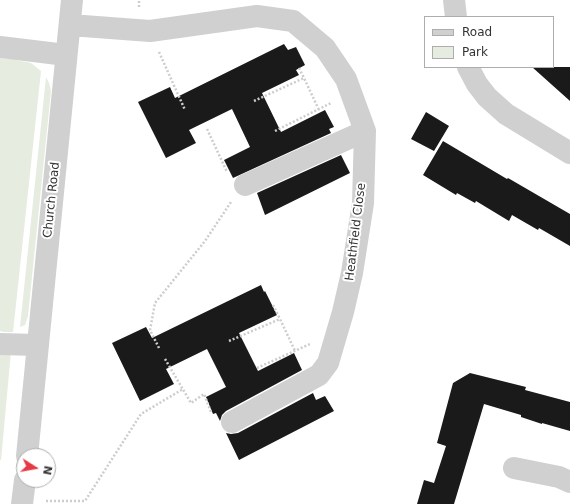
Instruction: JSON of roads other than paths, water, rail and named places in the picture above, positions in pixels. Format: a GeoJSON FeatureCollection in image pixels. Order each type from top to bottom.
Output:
{"type":"FeatureCollection","features":[{"type":"Feature","properties":{"kind":"street","name":"Church Road"},"geometry":{"type":"LineString","coordinates":[[28,448],[72,0]]}},
{"type":"Feature","properties":{"kind":"street"},"geometry":{"type":"LineString","coordinates":[[454,0],[456,16]]}},
{"type":"Feature","properties":{"kind":"street","name":"Heathfield Close"},"geometry":{"type":"LineString","coordinates":[[70,24],[150,31],[258,8],[293,20],[325,48],[346,79],[352,93],[365,131],[362,203],[352,273],[338,332],[328,363],[319,375],[232,422]]}},
{"type":"Feature","properties":{"kind":"street"},"geometry":{"type":"LineString","coordinates":[[0,47],[66,55]]}},
{"type":"Feature","properties":{"kind":"street"},"geometry":{"type":"LineString","coordinates":[[469,68],[477,84],[487,97],[506,114],[570,153]]}},
{"type":"Feature","properties":{"kind":"street"},"geometry":{"type":"LineString","coordinates":[[240,186],[365,131]]}},
{"type":"Feature","properties":{"kind":"street"},"geometry":{"type":"LineString","coordinates":[[0,344],[38,345]]}},
{"type":"Feature","properties":{"kind":"street"},"geometry":{"type":"LineString","coordinates":[[514,468],[560,477],[570,482]]}},
{"type":"Feature","properties":{"kind":"street"},"geometry":{"type":"LineString","coordinates":[[22,504],[24,488]]}}]}
